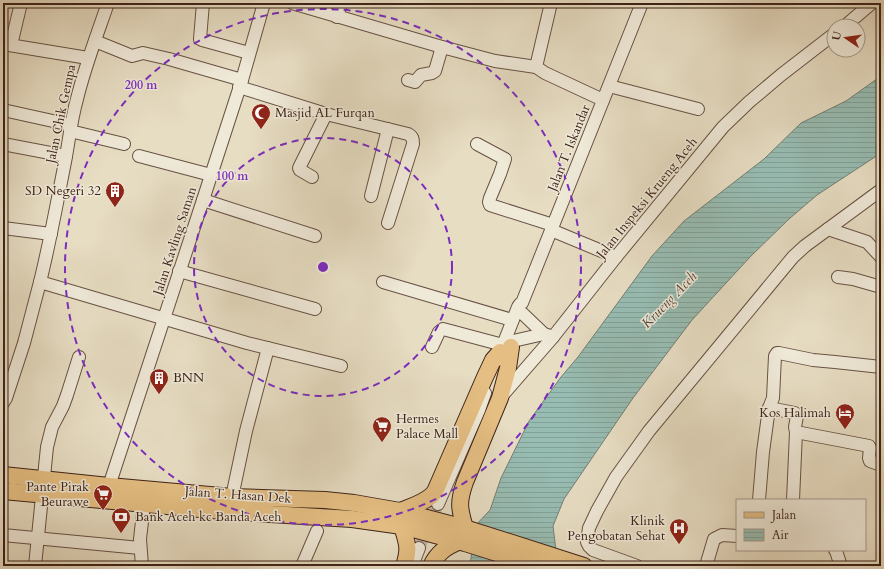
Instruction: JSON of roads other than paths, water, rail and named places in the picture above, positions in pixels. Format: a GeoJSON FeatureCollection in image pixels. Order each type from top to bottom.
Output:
{"type":"FeatureCollection","features":[{"type":"Feature","properties":{"kind":"main road"},"geometry":{"type":"LineString","coordinates":[[465,535],[460,505],[461,495],[500,398],[508,368],[507,346]]}},
{"type":"Feature","properties":{"kind":"main road"},"geometry":{"type":"LineString","coordinates":[[404,566],[408,550],[401,518],[419,503],[433,495],[493,360],[507,346]]}},
{"type":"Feature","properties":{"kind":"main road","name":"Jalan T. Hasan Dek"},"geometry":{"type":"LineString","coordinates":[[3,475],[108,486],[232,496],[325,500],[354,503],[401,518],[465,535]]}},
{"type":"Feature","properties":{"kind":"main road","name":"Jalan T. Hasan Dek"},"geometry":{"type":"LineString","coordinates":[[3,492],[352,519],[401,518]]}},
{"type":"Feature","properties":{"kind":"main road"},"geometry":{"type":"LineString","coordinates":[[465,535],[538,566]]}},
{"type":"Feature","properties":{"kind":"main road"},"geometry":{"type":"LineString","coordinates":[[430,566],[441,552],[465,535],[579,565]]}},
{"type":"Feature","properties":{"kind":"street"},"geometry":{"type":"LineString","coordinates":[[21,3],[7,44],[88,58]]}},
{"type":"Feature","properties":{"kind":"street","name":"Jalan Chik Gempa"},"geometry":{"type":"LineString","coordinates":[[3,404],[24,343],[40,282],[51,234],[70,128],[77,98],[88,58],[108,3]]}},
{"type":"Feature","properties":{"kind":"street"},"geometry":{"type":"LineString","coordinates":[[203,3],[200,39],[249,53]]}},
{"type":"Feature","properties":{"kind":"street","name":"Jalan Kavling Saman"},"geometry":{"type":"LineString","coordinates":[[108,486],[241,83],[264,3]]}},
{"type":"Feature","properties":{"kind":"street"},"geometry":{"type":"LineString","coordinates":[[292,3],[442,47],[496,61],[536,67],[545,73],[603,100]]}},
{"type":"Feature","properties":{"kind":"street"},"geometry":{"type":"LineString","coordinates":[[337,17],[341,3]]}},
{"type":"Feature","properties":{"kind":"street"},"geometry":{"type":"LineString","coordinates":[[536,67],[551,3]]}},
{"type":"Feature","properties":{"kind":"street","name":"Jalan T. Iskandar"},"geometry":{"type":"LineString","coordinates":[[441,505],[488,408],[518,312],[642,3]]}},
{"type":"Feature","properties":{"kind":"street"},"geometry":{"type":"LineString","coordinates":[[854,18],[872,3]]}},
{"type":"Feature","properties":{"kind":"street","name":"Jalan Inspeksi Krueng Aceh"},"geometry":{"type":"LineString","coordinates":[[500,398],[548,336],[616,257],[723,127],[775,79],[826,40]]}},
{"type":"Feature","properties":{"kind":"street"},"geometry":{"type":"LineString","coordinates":[[95,41],[132,56],[143,53],[169,59],[326,114],[412,136],[412,144],[388,222]]}},
{"type":"Feature","properties":{"kind":"street"},"geometry":{"type":"LineString","coordinates":[[408,80],[415,82],[421,74],[432,73],[435,70],[442,47]]}},
{"type":"Feature","properties":{"kind":"street"},"geometry":{"type":"LineString","coordinates":[[609,86],[698,109]]}},
{"type":"Feature","properties":{"kind":"street"},"geometry":{"type":"LineString","coordinates":[[3,110],[124,144]]}},
{"type":"Feature","properties":{"kind":"street"},"geometry":{"type":"LineString","coordinates":[[312,177],[299,168],[326,114]]}},
{"type":"Feature","properties":{"kind":"street"},"geometry":{"type":"LineString","coordinates":[[371,196],[388,129]]}},
{"type":"Feature","properties":{"kind":"street"},"geometry":{"type":"LineString","coordinates":[[3,144],[66,156]]}},
{"type":"Feature","properties":{"kind":"street"},"geometry":{"type":"LineString","coordinates":[[477,144],[505,160],[490,198],[490,205],[552,227],[616,257]]}},
{"type":"Feature","properties":{"kind":"street"},"geometry":{"type":"LineString","coordinates":[[139,156],[211,175]]}},
{"type":"Feature","properties":{"kind":"street"},"geometry":{"type":"LineString","coordinates":[[637,566],[593,550],[588,546],[587,542],[589,528],[616,476],[649,431],[793,257],[805,246],[881,190]]}},
{"type":"Feature","properties":{"kind":"street"},"geometry":{"type":"LineString","coordinates":[[203,200],[315,236]]}},
{"type":"Feature","properties":{"kind":"street"},"geometry":{"type":"LineString","coordinates":[[3,228],[51,234]]}},
{"type":"Feature","properties":{"kind":"street"},"geometry":{"type":"LineString","coordinates":[[828,229],[867,242],[881,257]]}},
{"type":"Feature","properties":{"kind":"street"},"geometry":{"type":"LineString","coordinates":[[179,271],[315,309]]}},
{"type":"Feature","properties":{"kind":"street"},"geometry":{"type":"LineString","coordinates":[[838,277],[853,279],[881,287]]}},
{"type":"Feature","properties":{"kind":"street"},"geometry":{"type":"LineString","coordinates":[[40,282],[164,318],[226,338],[341,366]]}},
{"type":"Feature","properties":{"kind":"street"},"geometry":{"type":"LineString","coordinates":[[383,282],[518,312],[548,336]]}},
{"type":"Feature","properties":{"kind":"street"},"geometry":{"type":"LineString","coordinates":[[432,347],[439,332],[443,329],[507,346],[548,336]]}},
{"type":"Feature","properties":{"kind":"street"},"geometry":{"type":"LineString","coordinates":[[232,496],[246,431],[268,348]]}},
{"type":"Feature","properties":{"kind":"street"},"geometry":{"type":"LineString","coordinates":[[759,499],[770,408],[773,398],[777,353],[813,360],[881,367]]}},
{"type":"Feature","properties":{"kind":"street"},"geometry":{"type":"LineString","coordinates":[[35,566],[47,447],[52,427],[63,406],[79,357]]}},
{"type":"Feature","properties":{"kind":"street"},"geometry":{"type":"LineString","coordinates":[[770,408],[795,413],[797,416],[795,428],[793,499]]}},
{"type":"Feature","properties":{"kind":"street"},"geometry":{"type":"LineString","coordinates":[[796,432],[869,446],[870,461],[881,465]]}},
{"type":"Feature","properties":{"kind":"street"},"geometry":{"type":"LineString","coordinates":[[142,566],[140,539],[144,504]]}},
{"type":"Feature","properties":{"kind":"street"},"geometry":{"type":"LineString","coordinates":[[302,566],[317,531]]}},
{"type":"Feature","properties":{"kind":"street"},"geometry":{"type":"LineString","coordinates":[[706,566],[714,539],[722,534],[736,536]]}},
{"type":"Feature","properties":{"kind":"street"},"geometry":{"type":"LineString","coordinates":[[3,535],[140,548]]}},
{"type":"Feature","properties":{"kind":"street"},"geometry":{"type":"LineString","coordinates":[[412,566],[422,549],[418,566]]}},
{"type":"Feature","properties":{"kind":"street"},"geometry":{"type":"LineString","coordinates":[[836,551],[841,566]]}},
{"type":"Feature","properties":{"kind":"water","name":"Krueng Aceh"},"geometry":{"type":"Polygon","coordinates":[[[881,76],[881,153],[817,195],[789,219],[750,257],[692,320],[633,398],[564,499],[553,526],[557,559],[555,566],[470,566],[475,526],[490,510],[501,478],[529,421],[652,256],[684,221],[764,159],[801,123],[846,101],[881,76]]]}},
{"type":"Feature","properties":{"kind":"tunnel"},"geometry":{"type":"LineString","coordinates":[[419,548],[438,504]]}},
{"type":"Feature","properties":{"kind":"place","name":"Masjid AL Furqan"},"geometry":{"type":"Point","coordinates":[261,130]}},
{"type":"Feature","properties":{"kind":"place","name":"SD Negeri 32"},"geometry":{"type":"Point","coordinates":[115,208]}},
{"type":"Feature","properties":{"kind":"place","name":"BNN"},"geometry":{"type":"Point","coordinates":[159,395]}},
{"type":"Feature","properties":{"kind":"place","name":"Kos Halimah"},"geometry":{"type":"Point","coordinates":[845,430]}},
{"type":"Feature","properties":{"kind":"place","name":"Hermes Palace Mall"},"geometry":{"type":"Point","coordinates":[382,443]}},
{"type":"Feature","properties":{"kind":"place","name":"Pante Pirak Beurawe"},"geometry":{"type":"Point","coordinates":[103,511]}},
{"type":"Feature","properties":{"kind":"place","name":"Bank Aceh kc Banda Aceh"},"geometry":{"type":"Point","coordinates":[121,534]}},
{"type":"Feature","properties":{"kind":"place","name":"Klinik Pengobatan Sehat"},"geometry":{"type":"Point","coordinates":[679,545]}}]}
